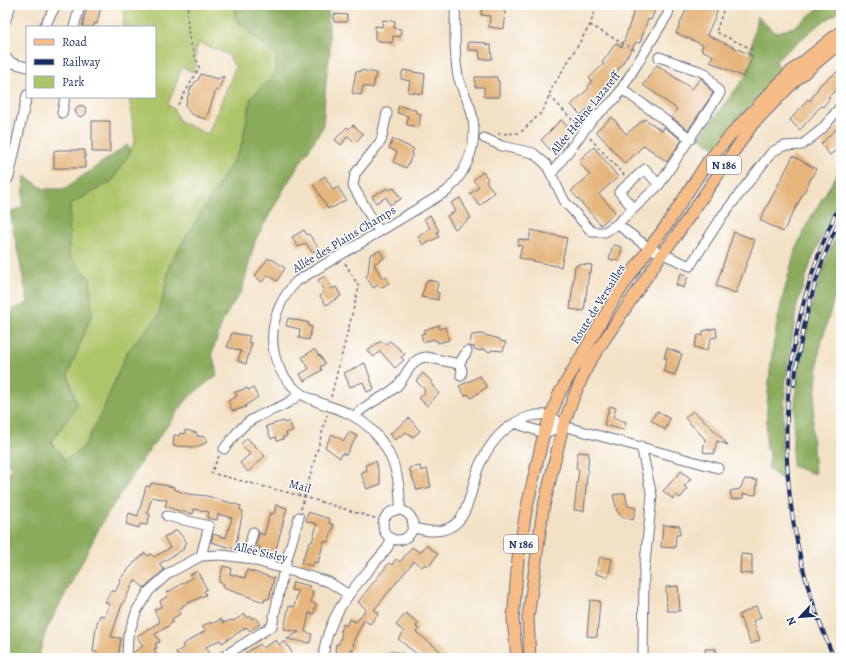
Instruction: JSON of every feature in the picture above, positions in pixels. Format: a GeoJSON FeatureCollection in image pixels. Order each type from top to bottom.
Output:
{"type":"FeatureCollection","features":[{"type":"Feature","properties":{"kind":"main road","name":"Route de Versailles"},"geometry":{"type":"LineString","coordinates":[[517,658],[513,620],[518,559],[526,511],[544,432],[559,394],[583,352],[649,248],[666,226],[708,161],[744,120],[789,73],[841,31]]}},
{"type":"Feature","properties":{"kind":"main road","name":"Route de Versailles"},"geometry":{"type":"LineString","coordinates":[[530,658],[528,618],[543,510],[570,404],[589,363],[662,254],[752,125],[796,80],[841,42]]}},
{"type":"Feature","properties":{"kind":"street"},"geometry":{"type":"LineString","coordinates":[[5,22],[11,5]]}},
{"type":"Feature","properties":{"kind":"street"},"geometry":{"type":"LineString","coordinates":[[45,26],[56,5]]}},
{"type":"Feature","properties":{"kind":"street"},"geometry":{"type":"LineString","coordinates":[[74,26],[80,5]]}},
{"type":"Feature","properties":{"kind":"street","name":"Allée des Plains Champs"},"geometry":{"type":"LineString","coordinates":[[400,509],[399,479],[388,451],[374,433],[355,416],[319,403],[300,393],[290,383],[281,371],[276,358],[272,330],[275,316],[284,297],[297,280],[447,191],[461,175],[472,152],[474,130],[458,70],[455,5]]}},
{"type":"Feature","properties":{"kind":"street","name":"Allée Hélène Lazareff"},"geometry":{"type":"LineString","coordinates":[[552,173],[592,120],[616,98],[668,14],[670,5]]}},
{"type":"Feature","properties":{"kind":"street"},"geometry":{"type":"LineString","coordinates":[[487,140],[502,146],[533,153],[546,164],[552,173],[565,202],[592,232],[605,232],[617,224],[659,185],[720,94],[720,91],[705,73],[659,56]]}},
{"type":"Feature","properties":{"kind":"street"},"geometry":{"type":"LineString","coordinates":[[5,57],[12,63],[26,67]]}},
{"type":"Feature","properties":{"kind":"street"},"geometry":{"type":"LineString","coordinates":[[622,89],[691,139]]}},
{"type":"Feature","properties":{"kind":"street"},"geometry":{"type":"LineString","coordinates":[[5,181],[9,177],[27,98]]}},
{"type":"Feature","properties":{"kind":"street"},"geometry":{"type":"LineString","coordinates":[[62,113],[65,98]]}},
{"type":"Feature","properties":{"kind":"street"},"geometry":{"type":"LineString","coordinates":[[617,224],[649,248],[690,266],[723,215],[772,152],[783,146],[802,145],[822,129],[841,106]]}},
{"type":"Feature","properties":{"kind":"street"},"geometry":{"type":"LineString","coordinates":[[379,231],[354,189],[352,180],[381,141],[387,113]]}},
{"type":"Feature","properties":{"kind":"street"},"geometry":{"type":"LineString","coordinates":[[633,208],[619,192],[630,182],[645,169],[659,185]]}},
{"type":"Feature","properties":{"kind":"street"},"geometry":{"type":"LineString","coordinates":[[459,364],[467,351]]}},
{"type":"Feature","properties":{"kind":"street"},"geometry":{"type":"LineString","coordinates":[[355,416],[398,385],[415,360],[421,357],[459,364]]}},
{"type":"Feature","properties":{"kind":"street"},"geometry":{"type":"LineString","coordinates":[[459,364],[462,370],[461,376]]}},
{"type":"Feature","properties":{"kind":"street"},"geometry":{"type":"LineString","coordinates":[[224,449],[240,428],[248,422],[285,405],[300,393]]}},
{"type":"Feature","properties":{"kind":"street"},"geometry":{"type":"LineString","coordinates":[[414,528],[432,531],[443,530],[454,525],[462,517],[469,506],[477,474],[487,449],[507,427],[528,416],[550,416],[565,427],[641,446],[718,468]]}},
{"type":"Feature","properties":{"kind":"street"},"geometry":{"type":"LineString","coordinates":[[515,423],[544,432],[565,427]]}},
{"type":"Feature","properties":{"kind":"street"},"geometry":{"type":"LineString","coordinates":[[641,446],[652,496],[644,572],[643,658]]}},
{"type":"Feature","properties":{"kind":"street"},"geometry":{"type":"LineString","coordinates":[[400,509],[411,515],[414,528],[405,539],[396,540],[391,538],[384,529],[384,521],[390,512],[400,509]]}},
{"type":"Feature","properties":{"kind":"street"},"geometry":{"type":"LineString","coordinates":[[167,516],[209,526],[201,556]]}},
{"type":"Feature","properties":{"kind":"street"},"geometry":{"type":"LineString","coordinates":[[221,658],[272,626],[284,569],[299,517]]}},
{"type":"Feature","properties":{"kind":"street"},"geometry":{"type":"LineString","coordinates":[[246,558],[253,532]]}},
{"type":"Feature","properties":{"kind":"street"},"geometry":{"type":"LineString","coordinates":[[323,658],[327,632],[332,618],[388,548],[391,538]]}},
{"type":"Feature","properties":{"kind":"street","name":"Allée Sisley"},"geometry":{"type":"LineString","coordinates":[[127,658],[128,636],[137,610],[149,591],[169,573],[201,556],[221,555],[246,558],[329,582],[349,595]]}},
{"type":"Feature","properties":{"kind":"path"},"geometry":{"type":"LineString","coordinates":[[178,105],[199,68],[197,56],[190,42],[187,23],[188,5]]}},
{"type":"Feature","properties":{"kind":"path"},"geometry":{"type":"LineString","coordinates":[[487,140],[490,134],[520,133],[543,111],[550,95],[590,25],[597,5]]}},
{"type":"Feature","properties":{"kind":"path"},"geometry":{"type":"LineString","coordinates":[[725,5],[716,32],[752,49]]}},
{"type":"Feature","properties":{"kind":"path"},"geometry":{"type":"LineString","coordinates":[[590,25],[643,55]]}},
{"type":"Feature","properties":{"kind":"path"},"geometry":{"type":"LineString","coordinates":[[550,95],[584,132]]}},
{"type":"Feature","properties":{"kind":"path"},"geometry":{"type":"LineString","coordinates":[[596,144],[630,182]]}},
{"type":"Feature","properties":{"kind":"path"},"geometry":{"type":"LineString","coordinates":[[299,517],[359,287],[340,254]]}},
{"type":"Feature","properties":{"kind":"path","name":"Mail"},"geometry":{"type":"LineString","coordinates":[[224,449],[211,473],[305,497],[384,521]]}},
{"type":"Feature","properties":{"kind":"green space"},"geometry":{"type":"Polygon","coordinates":[[[125,5],[237,5],[234,18],[277,56],[275,73],[251,98],[241,148],[170,263],[159,315],[127,352],[103,410],[84,447],[65,460],[51,442],[77,406],[68,374],[92,314],[90,279],[69,255],[70,204],[111,182],[131,151],[135,139],[129,98],[156,98],[156,26],[123,26],[125,5]],[[199,43],[195,55],[193,72],[182,67],[168,105],[173,108],[180,122],[208,134],[236,66],[233,64],[229,55],[199,43]]]}},
{"type":"Feature","properties":{"kind":"green space"},"geometry":{"type":"Polygon","coordinates":[[[237,5],[328,5],[330,52],[326,80],[323,127],[285,187],[255,241],[242,290],[224,318],[212,353],[217,375],[189,397],[147,453],[103,521],[46,631],[38,658],[5,658],[5,483],[12,466],[5,462],[5,313],[28,303],[10,213],[22,207],[25,176],[44,189],[64,189],[127,145],[131,151],[111,182],[70,204],[69,255],[90,279],[92,314],[68,374],[77,406],[51,442],[65,460],[84,447],[103,410],[127,352],[159,315],[170,263],[241,148],[251,98],[275,73],[277,56],[234,18],[237,5]]]}},
{"type":"Feature","properties":{"kind":"green space"},"geometry":{"type":"Polygon","coordinates":[[[823,5],[841,5],[841,11],[818,25],[776,60],[780,73],[741,116],[719,150],[699,137],[746,76],[757,16],[775,33],[794,27],[823,5]]]}},
{"type":"Feature","properties":{"kind":"green space"},"geometry":{"type":"Polygon","coordinates":[[[841,167],[841,193],[811,262],[797,305],[786,378],[782,442],[784,481],[768,469],[770,451],[766,449],[767,406],[777,322],[792,261],[800,238],[841,167]]]}},
{"type":"Feature","properties":{"kind":"green space"},"geometry":{"type":"Polygon","coordinates":[[[841,223],[841,273],[819,352],[812,432],[815,474],[792,466],[797,382],[804,337],[812,303],[828,255],[841,223]]]}},
{"type":"Feature","properties":{"kind":"building"},"geometry":{"type":"Polygon","coordinates":[[[87,5],[101,6],[97,24],[94,23],[94,26],[82,26],[87,5]]]}},
{"type":"Feature","properties":{"kind":"building"},"geometry":{"type":"Polygon","coordinates":[[[482,5],[505,8],[504,13],[506,13],[504,29],[489,27],[490,16],[481,15],[482,5]]]}},
{"type":"Feature","properties":{"kind":"building"},"geometry":{"type":"Polygon","coordinates":[[[636,5],[657,5],[651,20],[648,19],[640,43],[636,42],[612,80],[614,83],[581,115],[571,105],[589,88],[588,86],[592,81],[589,78],[604,64],[602,63],[616,43],[622,47],[636,5]]]}},
{"type":"Feature","properties":{"kind":"building"},"geometry":{"type":"Polygon","coordinates":[[[688,5],[720,5],[707,35],[753,56],[744,77],[710,62],[713,55],[701,50],[703,45],[676,33],[688,5]]]}},
{"type":"Feature","properties":{"kind":"building"},"geometry":{"type":"Polygon","coordinates":[[[334,14],[347,15],[347,22],[334,22],[334,14]]]}},
{"type":"Feature","properties":{"kind":"building"},"geometry":{"type":"Polygon","coordinates":[[[383,20],[395,21],[394,28],[401,29],[400,37],[393,36],[392,43],[375,40],[375,26],[382,27],[383,20]]]}},
{"type":"Feature","properties":{"kind":"building"},"geometry":{"type":"Polygon","coordinates":[[[468,42],[486,43],[486,45],[491,45],[492,59],[480,59],[479,50],[468,50],[468,42]]]}},
{"type":"Feature","properties":{"kind":"building"},"geometry":{"type":"Polygon","coordinates":[[[657,65],[692,89],[701,78],[713,93],[688,130],[671,117],[677,109],[643,85],[657,65]]]}},
{"type":"Feature","properties":{"kind":"building"},"geometry":{"type":"Polygon","coordinates":[[[841,69],[841,86],[828,97],[830,98],[823,107],[821,106],[800,130],[790,120],[808,99],[810,101],[821,84],[841,69]]]}},
{"type":"Feature","properties":{"kind":"building"},"geometry":{"type":"Polygon","coordinates":[[[360,70],[376,73],[373,88],[363,86],[361,95],[352,93],[356,71],[360,72],[360,70]]]}},
{"type":"Feature","properties":{"kind":"building"},"geometry":{"type":"Polygon","coordinates":[[[403,70],[425,74],[423,94],[408,92],[410,81],[401,79],[403,70]]]}},
{"type":"Feature","properties":{"kind":"building"},"geometry":{"type":"Polygon","coordinates":[[[201,74],[218,79],[224,76],[218,91],[216,90],[206,119],[191,114],[185,106],[191,87],[198,80],[201,74]]]}},
{"type":"Feature","properties":{"kind":"building"},"geometry":{"type":"Polygon","coordinates":[[[475,77],[497,77],[497,81],[499,81],[499,97],[484,97],[484,87],[475,87],[475,77]]]}},
{"type":"Feature","properties":{"kind":"building"},"geometry":{"type":"Polygon","coordinates":[[[79,106],[83,106],[85,107],[85,115],[79,116],[76,113],[76,109],[79,106]]]}},
{"type":"Feature","properties":{"kind":"building"},"geometry":{"type":"Polygon","coordinates":[[[399,106],[416,110],[416,113],[421,114],[419,127],[407,125],[408,116],[397,113],[399,106]]]}},
{"type":"Feature","properties":{"kind":"building"},"geometry":{"type":"Polygon","coordinates":[[[612,117],[626,134],[645,119],[662,131],[664,127],[682,140],[667,162],[644,145],[625,164],[596,131],[612,117]]]}},
{"type":"Feature","properties":{"kind":"building"},"geometry":{"type":"Polygon","coordinates":[[[561,120],[572,132],[564,140],[567,143],[563,149],[559,147],[553,153],[541,140],[561,120]]]}},
{"type":"Feature","properties":{"kind":"building"},"geometry":{"type":"Polygon","coordinates":[[[92,121],[110,121],[110,152],[92,152],[92,121]]]}},
{"type":"Feature","properties":{"kind":"building"},"geometry":{"type":"Polygon","coordinates":[[[841,124],[841,146],[830,155],[821,144],[841,124]]]}},
{"type":"Feature","properties":{"kind":"building"},"geometry":{"type":"Polygon","coordinates":[[[353,125],[363,134],[355,143],[348,136],[341,145],[335,140],[347,127],[349,129],[353,125]]]}},
{"type":"Feature","properties":{"kind":"building"},"geometry":{"type":"Polygon","coordinates":[[[393,139],[414,149],[406,168],[393,162],[397,152],[389,148],[393,139]]]}},
{"type":"Feature","properties":{"kind":"building"},"geometry":{"type":"Polygon","coordinates":[[[594,147],[618,177],[599,194],[615,212],[601,225],[571,191],[590,175],[578,161],[594,147]]]}},
{"type":"Feature","properties":{"kind":"building"},"geometry":{"type":"Polygon","coordinates":[[[85,150],[85,168],[54,168],[54,151],[85,150]]]}},
{"type":"Feature","properties":{"kind":"building"},"geometry":{"type":"Polygon","coordinates":[[[793,156],[816,169],[783,232],[760,220],[793,156]]]}},
{"type":"Feature","properties":{"kind":"building"},"geometry":{"type":"Polygon","coordinates":[[[483,172],[488,179],[486,181],[494,192],[480,206],[470,194],[479,187],[473,180],[483,172]]]}},
{"type":"Feature","properties":{"kind":"building"},"geometry":{"type":"Polygon","coordinates":[[[325,176],[333,190],[338,187],[346,200],[328,209],[313,184],[325,176]]]}},
{"type":"Feature","properties":{"kind":"building"},"geometry":{"type":"Polygon","coordinates":[[[388,188],[389,190],[394,188],[401,199],[390,205],[386,197],[376,203],[372,196],[388,188]]]}},
{"type":"Feature","properties":{"kind":"building"},"geometry":{"type":"Polygon","coordinates":[[[460,198],[471,218],[455,229],[447,216],[456,211],[451,203],[460,198]]]}},
{"type":"Feature","properties":{"kind":"building"},"geometry":{"type":"Polygon","coordinates":[[[430,215],[439,231],[437,232],[439,237],[423,245],[418,237],[430,228],[424,219],[430,215]]]}},
{"type":"Feature","properties":{"kind":"building"},"geometry":{"type":"Polygon","coordinates":[[[304,230],[307,235],[309,234],[319,249],[312,252],[306,243],[298,247],[292,237],[304,230]]]}},
{"type":"Feature","properties":{"kind":"building"},"geometry":{"type":"Polygon","coordinates":[[[531,230],[567,238],[561,267],[519,258],[522,246],[517,245],[519,239],[529,241],[531,230]]]}},
{"type":"Feature","properties":{"kind":"building"},"geometry":{"type":"Polygon","coordinates":[[[734,232],[755,240],[736,293],[716,286],[734,232]]]}},
{"type":"Feature","properties":{"kind":"building"},"geometry":{"type":"Polygon","coordinates":[[[613,245],[622,247],[619,261],[609,259],[613,245]]]}},
{"type":"Feature","properties":{"kind":"building"},"geometry":{"type":"Polygon","coordinates":[[[380,250],[384,258],[374,264],[382,278],[385,276],[389,283],[380,288],[378,285],[373,288],[366,276],[368,274],[370,255],[380,250]]]}},
{"type":"Feature","properties":{"kind":"building"},"geometry":{"type":"Polygon","coordinates":[[[268,258],[285,268],[277,281],[268,275],[262,282],[255,276],[268,258]]]}},
{"type":"Feature","properties":{"kind":"building"},"geometry":{"type":"Polygon","coordinates":[[[578,264],[592,265],[591,272],[589,272],[584,311],[570,309],[575,266],[578,266],[578,264]]]}},
{"type":"Feature","properties":{"kind":"building"},"geometry":{"type":"Polygon","coordinates":[[[681,273],[688,276],[684,288],[676,285],[681,273]]]}},
{"type":"Feature","properties":{"kind":"building"},"geometry":{"type":"Polygon","coordinates":[[[325,276],[332,289],[336,287],[341,296],[326,305],[320,296],[324,291],[318,280],[325,276]]]}},
{"type":"Feature","properties":{"kind":"building"},"geometry":{"type":"Polygon","coordinates":[[[427,280],[438,282],[436,292],[439,293],[438,300],[421,297],[427,280]]]}},
{"type":"Feature","properties":{"kind":"building"},"geometry":{"type":"Polygon","coordinates":[[[288,318],[309,323],[308,326],[312,327],[309,340],[299,338],[300,329],[286,326],[288,318]]]}},
{"type":"Feature","properties":{"kind":"building"},"geometry":{"type":"Polygon","coordinates":[[[439,325],[440,329],[445,327],[449,340],[438,343],[437,340],[435,341],[434,339],[423,342],[421,334],[425,333],[424,330],[439,325]]]}},
{"type":"Feature","properties":{"kind":"building"},"geometry":{"type":"Polygon","coordinates":[[[716,328],[717,337],[711,338],[707,351],[694,347],[698,335],[702,336],[703,331],[716,328]]]}},
{"type":"Feature","properties":{"kind":"building"},"geometry":{"type":"Polygon","coordinates":[[[232,333],[250,336],[248,342],[252,343],[246,364],[238,361],[241,351],[227,347],[232,333]]]}},
{"type":"Feature","properties":{"kind":"building"},"geometry":{"type":"Polygon","coordinates":[[[481,334],[506,342],[503,351],[491,350],[490,352],[482,349],[481,351],[469,346],[472,335],[481,334]]]}},
{"type":"Feature","properties":{"kind":"building"},"geometry":{"type":"Polygon","coordinates":[[[390,341],[405,354],[401,357],[404,360],[395,368],[380,351],[374,357],[368,351],[379,342],[386,344],[390,341]]]}},
{"type":"Feature","properties":{"kind":"building"},"geometry":{"type":"Polygon","coordinates":[[[667,348],[682,354],[675,375],[663,371],[667,358],[664,358],[667,348]]]}},
{"type":"Feature","properties":{"kind":"building"},"geometry":{"type":"Polygon","coordinates":[[[315,350],[319,356],[320,355],[325,364],[320,367],[322,370],[304,381],[300,374],[309,369],[302,357],[315,350]]]}},
{"type":"Feature","properties":{"kind":"building"},"geometry":{"type":"Polygon","coordinates":[[[365,363],[374,389],[367,392],[363,382],[350,387],[344,373],[365,363]]]}},
{"type":"Feature","properties":{"kind":"building"},"geometry":{"type":"Polygon","coordinates":[[[423,373],[432,382],[432,385],[439,393],[427,406],[419,398],[425,393],[424,389],[416,381],[423,373]]]}},
{"type":"Feature","properties":{"kind":"building"},"geometry":{"type":"Polygon","coordinates":[[[480,376],[487,387],[471,398],[468,394],[465,396],[459,386],[480,376]]]}},
{"type":"Feature","properties":{"kind":"building"},"geometry":{"type":"Polygon","coordinates":[[[247,388],[248,390],[253,388],[258,397],[245,406],[246,407],[233,411],[228,401],[237,396],[235,392],[247,388]]]}},
{"type":"Feature","properties":{"kind":"building"},"geometry":{"type":"Polygon","coordinates":[[[610,406],[616,408],[613,417],[626,422],[624,430],[604,425],[610,406]]]}},
{"type":"Feature","properties":{"kind":"building"},"geometry":{"type":"Polygon","coordinates":[[[657,411],[670,419],[665,430],[651,420],[657,411]]]}},
{"type":"Feature","properties":{"kind":"building"},"geometry":{"type":"Polygon","coordinates":[[[693,411],[728,445],[717,441],[714,454],[703,452],[705,439],[685,418],[693,411]]]}},
{"type":"Feature","properties":{"kind":"building"},"geometry":{"type":"Polygon","coordinates":[[[409,418],[420,431],[413,437],[406,432],[395,440],[390,434],[409,418]]]}},
{"type":"Feature","properties":{"kind":"building"},"geometry":{"type":"Polygon","coordinates":[[[284,421],[285,423],[289,421],[293,431],[286,433],[287,436],[283,437],[283,439],[277,441],[276,437],[271,439],[266,426],[284,421]]]}},
{"type":"Feature","properties":{"kind":"building"},"geometry":{"type":"Polygon","coordinates":[[[185,430],[197,433],[197,436],[205,437],[207,442],[197,447],[173,446],[174,435],[179,436],[180,433],[185,434],[185,430]]]}},
{"type":"Feature","properties":{"kind":"building"},"geometry":{"type":"Polygon","coordinates":[[[349,432],[357,436],[346,455],[342,453],[340,458],[325,447],[332,434],[344,441],[349,432]]]}},
{"type":"Feature","properties":{"kind":"building"},"geometry":{"type":"Polygon","coordinates":[[[247,438],[265,456],[248,472],[240,463],[250,454],[241,444],[247,438]]]}},
{"type":"Feature","properties":{"kind":"building"},"geometry":{"type":"Polygon","coordinates":[[[578,452],[589,453],[584,511],[574,510],[579,469],[576,469],[578,452]]]}},
{"type":"Feature","properties":{"kind":"building"},"geometry":{"type":"Polygon","coordinates":[[[376,461],[381,484],[367,489],[361,473],[367,470],[365,465],[376,461]]]}},
{"type":"Feature","properties":{"kind":"building"},"geometry":{"type":"Polygon","coordinates":[[[420,466],[421,471],[427,469],[431,487],[417,490],[409,468],[420,466]]]}},
{"type":"Feature","properties":{"kind":"building"},"geometry":{"type":"Polygon","coordinates":[[[681,471],[691,479],[684,486],[688,489],[680,498],[677,495],[673,499],[663,491],[681,471]]]}},
{"type":"Feature","properties":{"kind":"building"},"geometry":{"type":"Polygon","coordinates":[[[745,479],[757,480],[756,495],[743,494],[743,498],[732,500],[730,491],[740,489],[745,479]]]}},
{"type":"Feature","properties":{"kind":"building"},"geometry":{"type":"Polygon","coordinates":[[[151,483],[174,487],[173,489],[188,494],[207,496],[241,506],[240,510],[243,511],[235,549],[211,542],[213,534],[226,538],[232,518],[218,514],[217,520],[207,518],[209,512],[194,509],[193,514],[176,510],[165,506],[167,500],[152,497],[147,513],[150,514],[147,525],[140,524],[139,528],[126,524],[129,513],[138,516],[146,486],[150,487],[151,483]]]}},
{"type":"Feature","properties":{"kind":"building"},"geometry":{"type":"Polygon","coordinates":[[[625,493],[628,506],[636,508],[633,520],[621,516],[617,511],[613,495],[625,493]]]}},
{"type":"Feature","properties":{"kind":"building"},"geometry":{"type":"Polygon","coordinates":[[[276,505],[287,508],[275,553],[273,553],[272,557],[259,553],[260,547],[255,546],[259,533],[264,535],[270,513],[274,514],[276,505]]]}},
{"type":"Feature","properties":{"kind":"building"},"geometry":{"type":"Polygon","coordinates":[[[308,512],[330,519],[329,523],[334,525],[328,542],[324,541],[318,563],[314,562],[312,566],[301,563],[310,542],[312,542],[317,524],[306,521],[308,512]]]}},
{"type":"Feature","properties":{"kind":"building"},"geometry":{"type":"Polygon","coordinates":[[[663,525],[680,526],[680,535],[676,535],[675,548],[661,547],[663,525]]]}},
{"type":"Feature","properties":{"kind":"building"},"geometry":{"type":"Polygon","coordinates":[[[177,530],[187,543],[183,546],[184,549],[159,564],[164,570],[144,588],[135,580],[121,607],[111,637],[121,638],[118,658],[97,658],[97,652],[93,652],[96,627],[100,615],[105,616],[109,604],[105,602],[111,590],[115,592],[121,580],[120,579],[145,553],[148,556],[151,554],[154,557],[170,548],[164,537],[177,530]]]}},
{"type":"Feature","properties":{"kind":"building"},"geometry":{"type":"Polygon","coordinates":[[[426,545],[438,554],[428,567],[425,564],[422,567],[414,561],[374,610],[379,613],[370,624],[364,620],[354,640],[353,650],[350,649],[351,658],[337,658],[337,651],[335,651],[336,644],[339,644],[342,632],[340,631],[343,624],[346,626],[349,619],[356,622],[366,609],[358,602],[365,593],[389,563],[392,565],[396,559],[400,562],[412,547],[420,553],[426,545]]]}},
{"type":"Feature","properties":{"kind":"building"},"geometry":{"type":"Polygon","coordinates":[[[741,554],[752,555],[752,574],[740,573],[741,554]]]}},
{"type":"Feature","properties":{"kind":"building"},"geometry":{"type":"Polygon","coordinates":[[[600,557],[612,559],[608,577],[596,574],[600,557]]]}},
{"type":"Feature","properties":{"kind":"building"},"geometry":{"type":"Polygon","coordinates":[[[223,566],[231,568],[230,574],[245,578],[247,570],[274,578],[269,599],[265,599],[264,602],[223,588],[224,584],[219,582],[223,566]]]}},
{"type":"Feature","properties":{"kind":"building"},"geometry":{"type":"Polygon","coordinates":[[[197,571],[207,589],[204,591],[206,595],[182,606],[183,607],[178,610],[180,614],[172,619],[173,622],[155,634],[160,642],[155,644],[157,648],[154,649],[159,658],[138,658],[134,652],[143,646],[137,636],[160,622],[154,610],[162,606],[160,601],[168,596],[166,593],[192,578],[190,575],[197,571]]]}},
{"type":"Feature","properties":{"kind":"building"},"geometry":{"type":"Polygon","coordinates":[[[293,582],[310,586],[309,590],[313,591],[311,602],[316,604],[314,614],[309,613],[305,632],[312,634],[310,643],[287,639],[299,632],[284,629],[289,606],[294,607],[298,591],[291,590],[293,582]]]}},
{"type":"Feature","properties":{"kind":"building"},"geometry":{"type":"Polygon","coordinates":[[[678,586],[680,611],[667,611],[666,587],[678,586]]]}},
{"type":"Feature","properties":{"kind":"building"},"geometry":{"type":"Polygon","coordinates":[[[590,600],[600,601],[597,637],[587,636],[590,600]]]}},
{"type":"Feature","properties":{"kind":"building"},"geometry":{"type":"Polygon","coordinates":[[[756,606],[761,618],[753,621],[760,640],[751,644],[739,615],[756,606]]]}},
{"type":"Feature","properties":{"kind":"building"},"geometry":{"type":"Polygon","coordinates":[[[406,613],[418,623],[416,627],[419,629],[416,632],[443,653],[442,654],[447,658],[422,658],[398,639],[404,632],[396,625],[406,613]]]}},
{"type":"Feature","properties":{"kind":"building"},"geometry":{"type":"Polygon","coordinates":[[[245,614],[247,618],[250,616],[252,619],[255,617],[260,624],[250,631],[247,627],[222,643],[220,640],[206,647],[209,653],[200,658],[179,658],[176,652],[184,648],[182,645],[205,631],[202,626],[211,622],[212,624],[221,619],[223,623],[233,621],[245,614]]]}},
{"type":"Feature","properties":{"kind":"building"},"geometry":{"type":"Polygon","coordinates":[[[276,640],[279,645],[285,641],[295,658],[237,658],[260,644],[263,648],[276,640]]]}},
{"type":"Feature","properties":{"kind":"building"},"geometry":{"type":"Polygon","coordinates":[[[705,649],[716,649],[716,658],[705,658],[705,649]]]}},
{"type":"Feature","properties":{"kind":"railway"},"geometry":{"type":"LineString","coordinates":[[834,658],[813,602],[798,545],[789,487],[786,429],[790,371],[801,314],[818,257],[841,202]]}},
{"type":"Feature","properties":{"kind":"railway"},"geometry":{"type":"LineString","coordinates":[[794,385],[810,302],[830,241],[839,221]]}}]}
